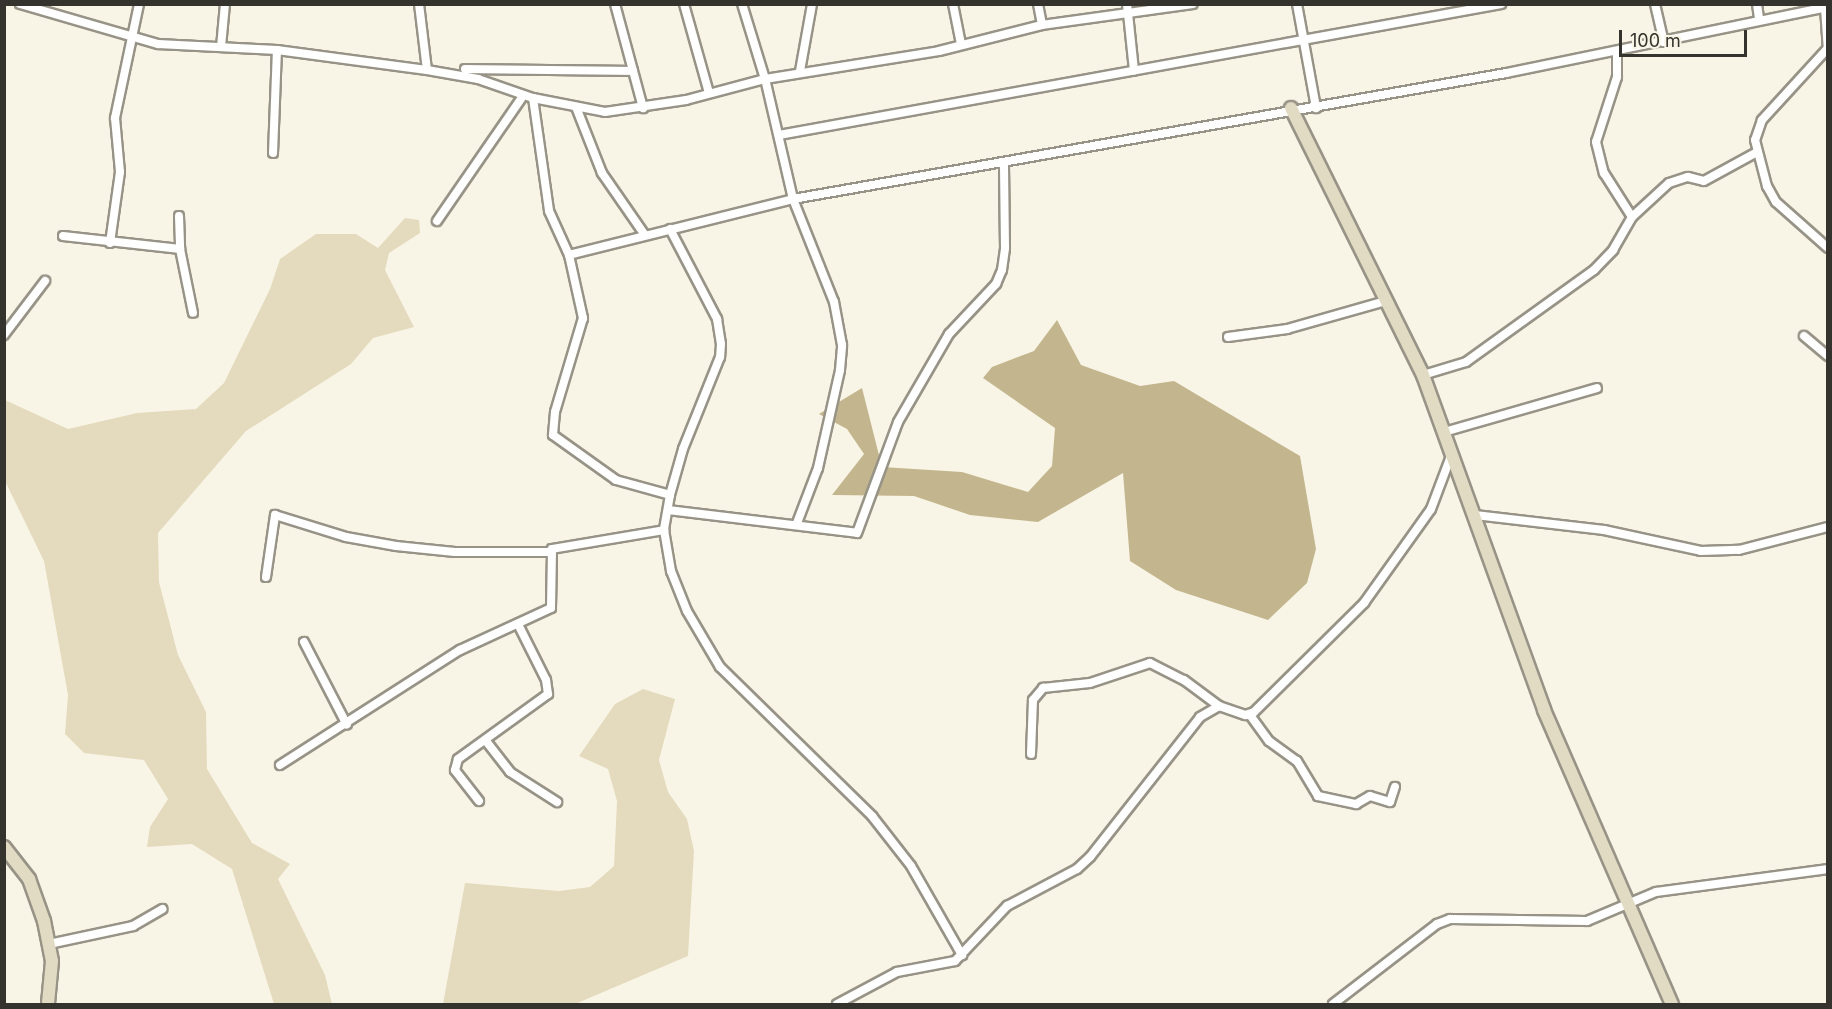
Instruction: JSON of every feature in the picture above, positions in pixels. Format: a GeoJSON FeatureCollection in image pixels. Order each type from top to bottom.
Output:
{"type":"FeatureCollection","features":[{"type":"Feature","properties":{"kind":"street"},"geometry":{"type":"LineString","coordinates":[[20,4],[130,38],[184,47],[277,50],[427,70],[478,79],[523,96],[605,112],[644,108],[800,71],[939,51],[1042,25],[1193,4]]}},
{"type":"Feature","properties":{"kind":"street"},"geometry":{"type":"LineString","coordinates":[[110,243],[120,172],[115,118],[130,38],[139,4]]}},
{"type":"Feature","properties":{"kind":"street"},"geometry":{"type":"LineString","coordinates":[[221,47],[225,4]]}},
{"type":"Feature","properties":{"kind":"street"},"geometry":{"type":"LineString","coordinates":[[419,4],[427,70]]}},
{"type":"Feature","properties":{"kind":"street"},"geometry":{"type":"LineString","coordinates":[[615,4],[644,108]]}},
{"type":"Feature","properties":{"kind":"street"},"geometry":{"type":"LineString","coordinates":[[684,4],[709,93]]}},
{"type":"Feature","properties":{"kind":"street"},"geometry":{"type":"LineString","coordinates":[[742,4],[765,79],[793,199],[834,302],[842,345],[840,370],[818,468],[797,523]]}},
{"type":"Feature","properties":{"kind":"street"},"geometry":{"type":"LineString","coordinates":[[800,71],[812,4]]}},
{"type":"Feature","properties":{"kind":"street"},"geometry":{"type":"LineString","coordinates":[[953,4],[961,44]]}},
{"type":"Feature","properties":{"kind":"street"},"geometry":{"type":"LineString","coordinates":[[1038,4],[1042,25]]}},
{"type":"Feature","properties":{"kind":"street"},"geometry":{"type":"LineString","coordinates":[[1127,4],[1134,70]]}},
{"type":"Feature","properties":{"kind":"street"},"geometry":{"type":"LineString","coordinates":[[1297,4],[1306,39],[1316,108]]}},
{"type":"Feature","properties":{"kind":"street"},"geometry":{"type":"LineString","coordinates":[[779,135],[1501,4]]}},
{"type":"Feature","properties":{"kind":"street"},"geometry":{"type":"LineString","coordinates":[[1655,4],[1664,42]]}},
{"type":"Feature","properties":{"kind":"street"},"geometry":{"type":"LineString","coordinates":[[1757,4],[1759,19]]}},
{"type":"Feature","properties":{"kind":"street"},"geometry":{"type":"LineString","coordinates":[[569,255],[793,199],[1004,163],[1291,108],[1316,108],[1664,42],[1759,19],[1826,7],[1827,47],[1761,120],[1756,130],[1757,152],[1776,201],[1827,249]]}},
{"type":"Feature","properties":{"kind":"street"},"geometry":{"type":"LineString","coordinates":[[273,153],[277,50]]}},
{"type":"Feature","properties":{"kind":"street"},"geometry":{"type":"LineString","coordinates":[[1617,51],[1617,77],[1596,142],[1604,173],[1632,217]]}},
{"type":"Feature","properties":{"kind":"street"},"geometry":{"type":"LineString","coordinates":[[465,69],[633,71]]}},
{"type":"Feature","properties":{"kind":"street"},"geometry":{"type":"LineString","coordinates":[[437,221],[523,96]]}},
{"type":"Feature","properties":{"kind":"street"},"geometry":{"type":"LineString","coordinates":[[533,98],[549,211],[569,255],[584,318],[555,412],[553,435],[616,480],[670,495]]}},
{"type":"Feature","properties":{"kind":"street"},"geometry":{"type":"LineString","coordinates":[[576,107],[602,173],[645,235]]}},
{"type":"Feature","properties":{"kind":"street"},"geometry":{"type":"LineString","coordinates":[[1291,108],[1423,375],[1544,710],[1624,902],[1672,1005]]}},
{"type":"Feature","properties":{"kind":"street"},"geometry":{"type":"LineString","coordinates":[[1423,375],[1466,362],[1534,316],[1594,270],[1613,250],[1632,217],[1669,183],[1688,177],[1704,181],[1757,152]]}},
{"type":"Feature","properties":{"kind":"street"},"geometry":{"type":"LineString","coordinates":[[668,510],[797,523],[853,533],[860,529],[898,422],[949,334],[996,284],[1002,270],[1005,248],[1004,163]]}},
{"type":"Feature","properties":{"kind":"street"},"geometry":{"type":"LineString","coordinates":[[179,216],[180,249],[193,313]]}},
{"type":"Feature","properties":{"kind":"street"},"geometry":{"type":"LineString","coordinates":[[670,229],[717,319],[721,344],[720,357],[684,449],[670,495],[664,530],[671,571],[687,611],[720,667],[872,816],[911,866],[962,955]]}},
{"type":"Feature","properties":{"kind":"street"},"geometry":{"type":"LineString","coordinates":[[63,236],[180,249]]}},
{"type":"Feature","properties":{"kind":"street"},"geometry":{"type":"LineString","coordinates":[[4,335],[45,281]]}},
{"type":"Feature","properties":{"kind":"street"},"geometry":{"type":"LineString","coordinates":[[1228,337],[1298,327],[1386,301]]}},
{"type":"Feature","properties":{"kind":"street"},"geometry":{"type":"LineString","coordinates":[[1804,336],[1827,356]]}},
{"type":"Feature","properties":{"kind":"street"},"geometry":{"type":"LineString","coordinates":[[1444,432],[1597,388]]}},
{"type":"Feature","properties":{"kind":"street"},"geometry":{"type":"LineString","coordinates":[[1250,715],[1364,603],[1431,509],[1451,456]]}},
{"type":"Feature","properties":{"kind":"street"},"geometry":{"type":"LineString","coordinates":[[266,577],[276,515],[346,537],[386,545],[454,552],[550,552],[558,546],[664,530]]}},
{"type":"Feature","properties":{"kind":"street"},"geometry":{"type":"LineString","coordinates":[[1475,515],[1604,530],[1701,551],[1739,550],[1827,527]]}},
{"type":"Feature","properties":{"kind":"street"},"geometry":{"type":"LineString","coordinates":[[280,765],[347,725],[452,654],[551,608],[550,552]]}},
{"type":"Feature","properties":{"kind":"street"},"geometry":{"type":"LineString","coordinates":[[479,801],[455,770],[455,764],[548,694],[546,680],[518,624]]}},
{"type":"Feature","properties":{"kind":"street"},"geometry":{"type":"LineString","coordinates":[[304,642],[347,725]]}},
{"type":"Feature","properties":{"kind":"street"},"geometry":{"type":"LineString","coordinates":[[1031,754],[1033,700],[1043,688],[1090,683],[1150,663],[1184,680],[1219,706],[1250,715],[1269,741],[1297,761],[1318,796],[1356,804],[1370,796],[1390,802],[1395,787]]}},
{"type":"Feature","properties":{"kind":"street"},"geometry":{"type":"LineString","coordinates":[[837,1005],[897,972],[949,963],[962,955],[1007,906],[1077,869],[1090,857],[1178,742],[1200,717],[1219,706]]}},
{"type":"Feature","properties":{"kind":"street"},"geometry":{"type":"LineString","coordinates":[[486,741],[510,771],[557,802]]}},
{"type":"Feature","properties":{"kind":"street"},"geometry":{"type":"LineString","coordinates":[[4,847],[29,879],[49,944],[52,961],[47,1004]]}},
{"type":"Feature","properties":{"kind":"street"},"geometry":{"type":"LineString","coordinates":[[1333,1005],[1437,924],[1471,917],[1579,922],[1624,902],[1656,892],[1827,869]]}},
{"type":"Feature","properties":{"kind":"street"},"geometry":{"type":"LineString","coordinates":[[49,944],[133,926],[163,909]]}},
{"type":"Feature","properties":{"kind":"shaded area"},"geometry":{"type":"Polygon","coordinates":[[[405,218],[419,220],[420,233],[389,253],[385,270],[414,327],[373,338],[351,364],[246,431],[158,533],[159,582],[178,655],[206,712],[207,769],[252,843],[290,864],[278,879],[325,975],[332,1004],[274,1004],[232,869],[192,844],[147,847],[150,827],[168,799],[144,760],[84,753],[65,734],[68,695],[44,561],[5,481],[5,400],[68,429],[137,413],[196,409],[224,383],[270,289],[280,259],[316,234],[356,234],[378,248],[405,218]]]}},
{"type":"Feature","properties":{"kind":"shaded area"},"geometry":{"type":"Polygon","coordinates":[[[1057,320],[1081,365],[1140,386],[1174,381],[1300,456],[1316,549],[1307,583],[1268,620],[1176,590],[1130,561],[1123,473],[1038,522],[970,515],[914,496],[832,495],[864,454],[847,429],[819,414],[862,388],[882,467],[962,472],[1028,492],[1052,466],[1055,428],[983,378],[992,367],[1034,351],[1057,320]]]}},
{"type":"Feature","properties":{"kind":"shaded area"},"geometry":{"type":"Polygon","coordinates":[[[643,689],[675,699],[659,760],[668,792],[687,819],[694,851],[688,956],[575,1004],[443,1004],[465,883],[559,891],[590,887],[614,866],[617,801],[608,769],[579,756],[615,704],[643,689]]]}}]}
